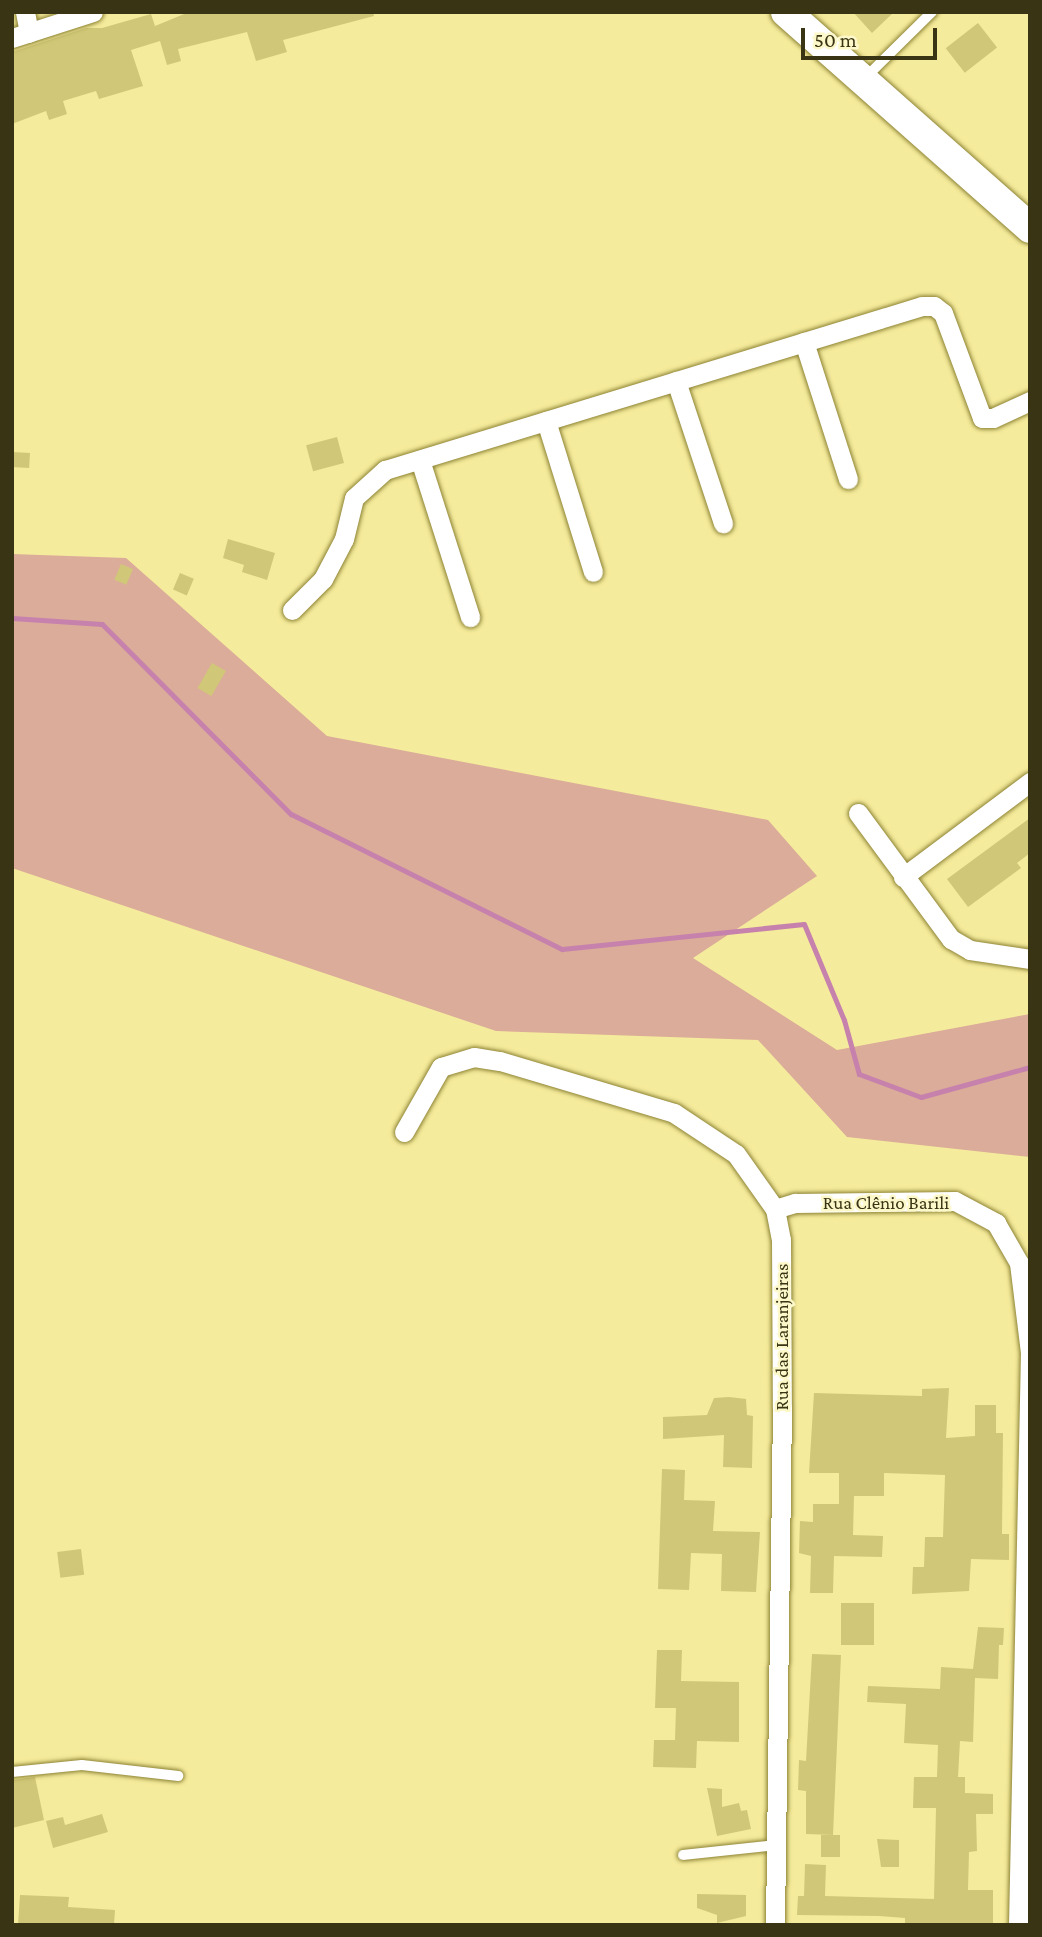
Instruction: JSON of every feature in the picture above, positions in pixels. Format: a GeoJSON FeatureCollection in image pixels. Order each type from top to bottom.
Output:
{"type":"FeatureCollection","features":[{"type":"Feature","properties":{"kind":"main road"},"geometry":{"type":"LineString","coordinates":[[786,12],[1030,228]]}},
{"type":"Feature","properties":{"kind":"street"},"geometry":{"type":"LineString","coordinates":[[25,12],[20,36],[93,12]]}},
{"type":"Feature","properties":{"kind":"street"},"geometry":{"type":"LineString","coordinates":[[292,610],[323,579],[344,539],[354,498],[368,482],[385,470],[922,306],[934,306],[943,313],[982,418],[993,418],[1030,401]]}},
{"type":"Feature","properties":{"kind":"street"},"geometry":{"type":"LineString","coordinates":[[804,342],[848,479]]}},
{"type":"Feature","properties":{"kind":"street"},"geometry":{"type":"LineString","coordinates":[[677,381],[723,523]]}},
{"type":"Feature","properties":{"kind":"street"},"geometry":{"type":"LineString","coordinates":[[546,421],[593,572]]}},
{"type":"Feature","properties":{"kind":"street"},"geometry":{"type":"LineString","coordinates":[[420,460],[470,617]]}},
{"type":"Feature","properties":{"kind":"street"},"geometry":{"type":"LineString","coordinates":[[903,877],[1030,782]]}},
{"type":"Feature","properties":{"kind":"street"},"geometry":{"type":"LineString","coordinates":[[858,813],[951,939],[970,950],[1030,959]]}},
{"type":"Feature","properties":{"kind":"street","name":"Rua das Laranjeiras"},"geometry":{"type":"LineString","coordinates":[[404,1132],[441,1067],[474,1057],[500,1061],[674,1113],[736,1154],[775,1209],[781,1240],[782,1408],[775,1925]]}},
{"type":"Feature","properties":{"kind":"street","name":"Rua Clênio Barili"},"geometry":{"type":"LineString","coordinates":[[775,1209],[795,1203],[955,1202],[987,1216],[1010,1241],[1019,1263],[1030,1352],[1025,1767],[1017,1925]]}},
{"type":"Feature","properties":{"kind":"lane"},"geometry":{"type":"LineString","coordinates":[[863,79],[932,12]]}},
{"type":"Feature","properties":{"kind":"lane"},"geometry":{"type":"LineString","coordinates":[[12,1772],[82,1765],[178,1776]]}},
{"type":"Feature","properties":{"kind":"lane"},"geometry":{"type":"LineString","coordinates":[[683,1856],[776,1846]]}},
{"type":"Feature","properties":{"kind":"shaded area"},"geometry":{"type":"Polygon","coordinates":[[[12,554],[126,558],[327,736],[768,820],[817,876],[693,958],[837,1050],[1030,1014],[1030,1157],[847,1137],[758,1040],[496,1031],[12,868],[12,554]]]}},
{"type":"Feature","properties":{"kind":"building"},"geometry":{"type":"Polygon","coordinates":[[[189,12],[373,12],[374,16],[283,40],[287,52],[256,61],[247,32],[178,49],[181,61],[167,65],[160,41],[131,50],[143,86],[99,99],[96,91],[63,101],[67,114],[49,120],[46,111],[12,124],[12,52],[86,28],[102,28],[151,14],[155,26],[189,12]]]}},
{"type":"Feature","properties":{"kind":"building"},"geometry":{"type":"Polygon","coordinates":[[[853,12],[894,12],[872,33],[853,12]]]}},
{"type":"Feature","properties":{"kind":"building"},"geometry":{"type":"Polygon","coordinates":[[[978,23],[997,47],[965,73],[946,48],[978,23]]]}},
{"type":"Feature","properties":{"kind":"building"},"geometry":{"type":"Polygon","coordinates":[[[337,437],[344,463],[313,471],[306,445],[337,437]]]}},
{"type":"Feature","properties":{"kind":"building"},"geometry":{"type":"Polygon","coordinates":[[[12,452],[30,453],[29,468],[12,467],[12,452]]]}},
{"type":"Feature","properties":{"kind":"building"},"geometry":{"type":"Polygon","coordinates":[[[228,539],[275,553],[267,580],[242,572],[244,565],[223,558],[228,539]]]}},
{"type":"Feature","properties":{"kind":"building"},"geometry":{"type":"Polygon","coordinates":[[[121,564],[133,569],[126,585],[114,580],[121,564]]]}},
{"type":"Feature","properties":{"kind":"building"},"geometry":{"type":"Polygon","coordinates":[[[180,573],[194,579],[187,595],[173,590],[180,573]]]}},
{"type":"Feature","properties":{"kind":"building"},"geometry":{"type":"Polygon","coordinates":[[[212,663],[226,671],[211,696],[198,688],[212,663]]]}},
{"type":"Feature","properties":{"kind":"building"},"geometry":{"type":"Polygon","coordinates":[[[1030,818],[1030,853],[1017,863],[1021,868],[968,907],[947,879],[1030,818]]]}},
{"type":"Feature","properties":{"kind":"building"},"geometry":{"type":"Polygon","coordinates":[[[949,1388],[946,1438],[975,1436],[975,1405],[996,1405],[996,1433],[1003,1433],[1002,1534],[1009,1534],[1009,1560],[971,1559],[969,1591],[912,1594],[913,1567],[924,1567],[925,1537],[943,1537],[945,1475],[884,1473],[884,1496],[854,1496],[853,1535],[883,1536],[882,1557],[834,1556],[833,1593],[810,1593],[811,1556],[799,1553],[800,1521],[813,1522],[813,1504],[839,1504],[839,1473],[809,1473],[814,1393],[922,1396],[922,1389],[949,1388]]]}},
{"type":"Feature","properties":{"kind":"building"},"geometry":{"type":"Polygon","coordinates":[[[714,1398],[746,1399],[747,1415],[753,1416],[752,1468],[723,1467],[724,1435],[663,1439],[663,1417],[707,1415],[714,1398]]]}},
{"type":"Feature","properties":{"kind":"building"},"geometry":{"type":"Polygon","coordinates":[[[662,1469],[685,1470],[684,1500],[715,1501],[713,1531],[760,1532],[756,1592],[721,1591],[722,1554],[691,1553],[689,1590],[658,1589],[662,1469]]]}},
{"type":"Feature","properties":{"kind":"building"},"geometry":{"type":"Polygon","coordinates":[[[81,1549],[84,1575],[60,1578],[57,1552],[81,1549]]]}},
{"type":"Feature","properties":{"kind":"building"},"geometry":{"type":"Polygon","coordinates":[[[841,1603],[874,1603],[874,1645],[841,1645],[841,1603]]]}},
{"type":"Feature","properties":{"kind":"building"},"geometry":{"type":"Polygon","coordinates":[[[978,1627],[1004,1628],[1003,1645],[999,1645],[998,1679],[975,1678],[973,1742],[960,1741],[958,1777],[965,1777],[965,1793],[993,1794],[993,1814],[976,1814],[977,1851],[969,1852],[968,1890],[993,1890],[993,1925],[905,1925],[905,1918],[797,1915],[798,1896],[804,1896],[805,1864],[826,1865],[825,1896],[934,1899],[936,1808],[913,1808],[914,1777],[937,1777],[938,1745],[904,1743],[906,1704],[867,1702],[868,1686],[940,1689],[941,1667],[973,1669],[978,1627]]]}},
{"type":"Feature","properties":{"kind":"building"},"geometry":{"type":"Polygon","coordinates":[[[657,1650],[682,1650],[681,1681],[739,1682],[739,1742],[697,1741],[696,1768],[653,1767],[654,1740],[675,1740],[676,1708],[655,1708],[657,1650]]]}},
{"type":"Feature","properties":{"kind":"building"},"geometry":{"type":"Polygon","coordinates":[[[812,1654],[841,1655],[833,1835],[806,1834],[806,1791],[798,1790],[799,1760],[806,1761],[812,1654]]]}},
{"type":"Feature","properties":{"kind":"building"},"geometry":{"type":"Polygon","coordinates":[[[35,1777],[44,1820],[12,1828],[12,1780],[35,1777]]]}},
{"type":"Feature","properties":{"kind":"building"},"geometry":{"type":"Polygon","coordinates":[[[707,1788],[722,1789],[722,1807],[739,1803],[741,1811],[747,1810],[751,1829],[717,1836],[707,1788]]]}},
{"type":"Feature","properties":{"kind":"building"},"geometry":{"type":"Polygon","coordinates":[[[102,1814],[108,1832],[53,1848],[46,1821],[63,1817],[65,1825],[102,1814]]]}},
{"type":"Feature","properties":{"kind":"building"},"geometry":{"type":"Polygon","coordinates":[[[821,1835],[840,1835],[840,1857],[821,1857],[821,1835]]]}},
{"type":"Feature","properties":{"kind":"building"},"geometry":{"type":"Polygon","coordinates":[[[877,1839],[899,1840],[899,1867],[881,1867],[877,1839]]]}},
{"type":"Feature","properties":{"kind":"building"},"geometry":{"type":"Polygon","coordinates":[[[697,1894],[746,1895],[746,1916],[717,1923],[717,1915],[697,1908],[697,1894]]]}},
{"type":"Feature","properties":{"kind":"building"},"geometry":{"type":"Polygon","coordinates":[[[20,1895],[69,1897],[68,1907],[115,1910],[114,1925],[18,1925],[20,1895]]]}},
{"type":"Feature","properties":{"kind":"waterway"},"geometry":{"type":"LineString","coordinates":[[12,618],[102,624],[291,814],[562,949],[804,924],[844,1020],[859,1074],[921,1097],[1030,1067]]}}]}
